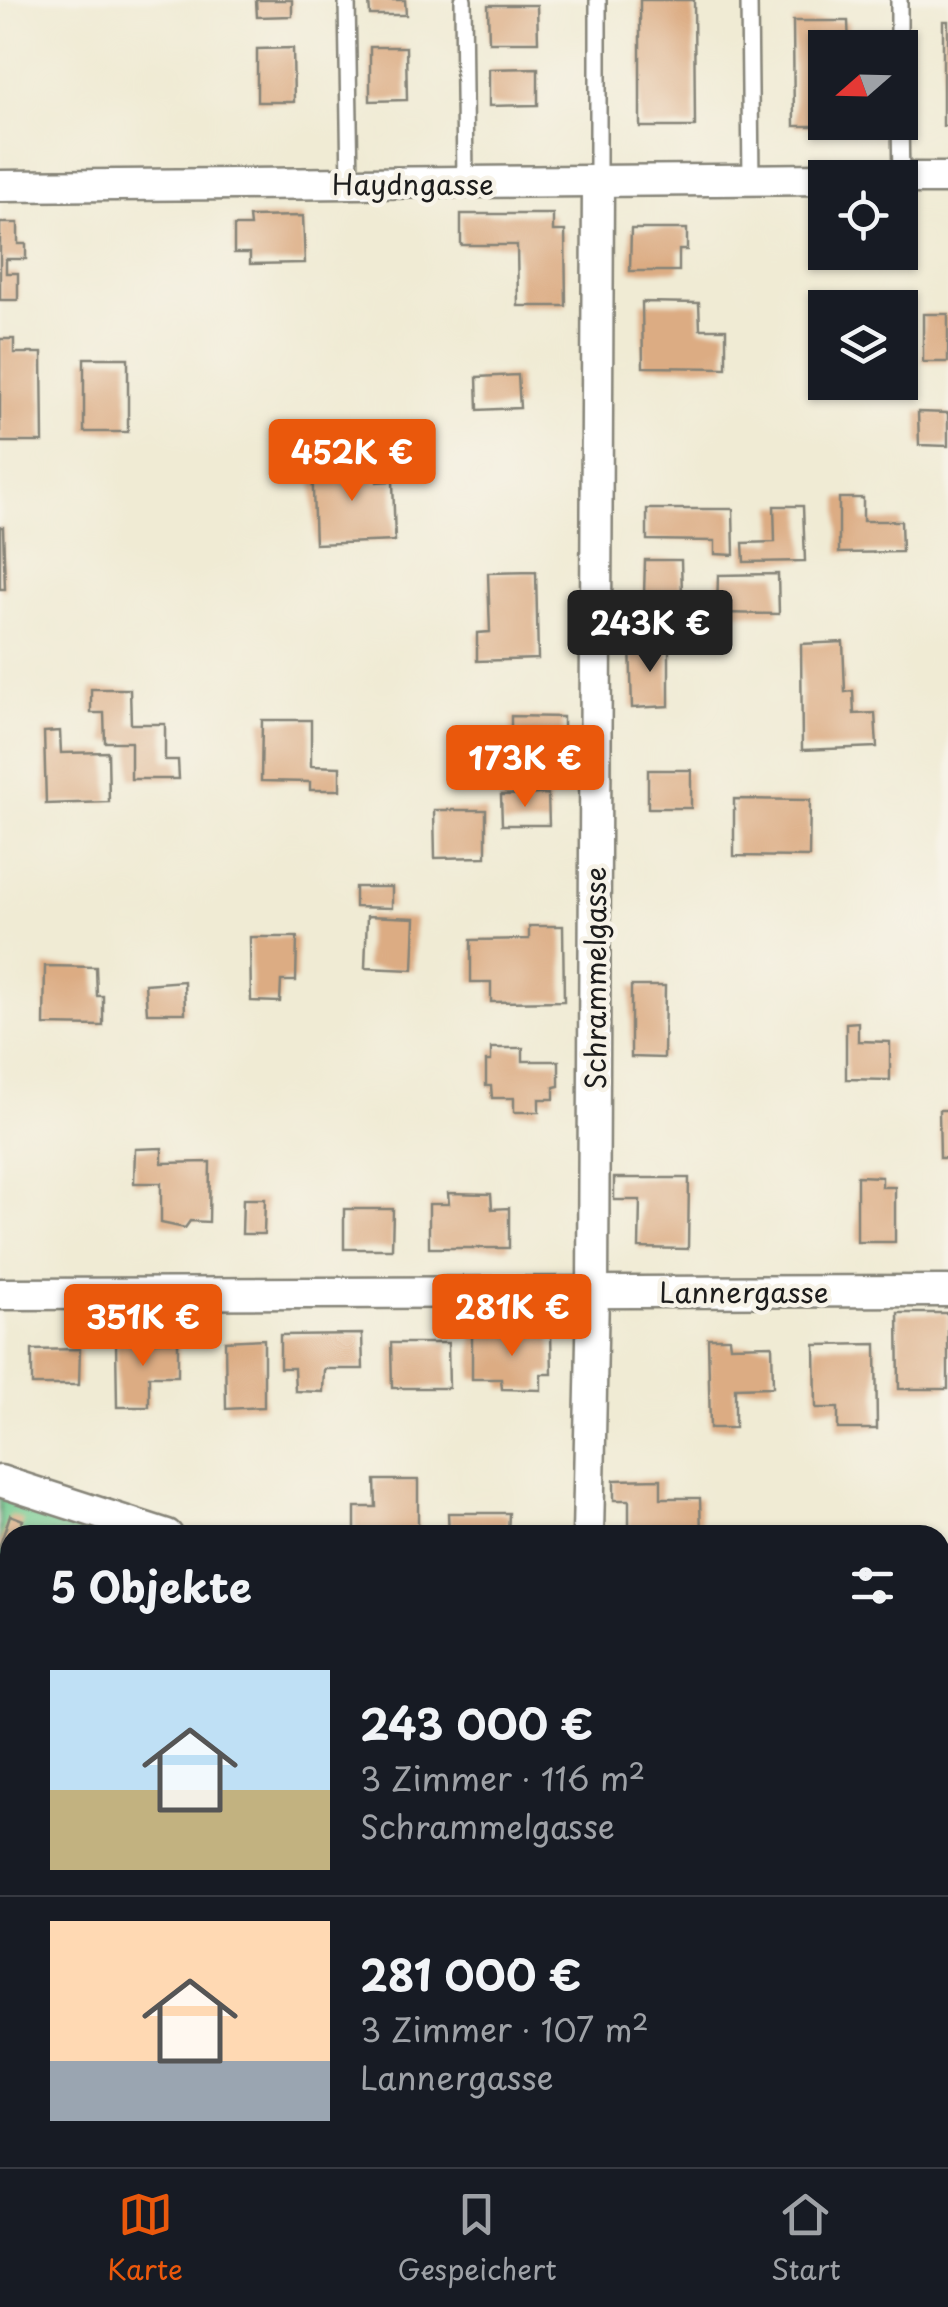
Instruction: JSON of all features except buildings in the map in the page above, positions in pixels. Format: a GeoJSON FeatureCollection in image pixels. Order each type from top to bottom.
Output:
{"type":"FeatureCollection","features":[{"type":"Feature","properties":{"kind":"street"},"geometry":{"type":"LineString","coordinates":[[918,178],[948,178]]}},
{"type":"Feature","properties":{"kind":"street","name":"Haydngasse"},"geometry":{"type":"LineString","coordinates":[[0,186],[808,179]]}},
{"type":"Feature","properties":{"kind":"street","name":"Schrammelgasse"},"geometry":{"type":"LineString","coordinates":[[588,1525],[593,1292],[598,182]]}},
{"type":"Feature","properties":{"kind":"street","name":"Lannergasse"},"geometry":{"type":"LineString","coordinates":[[0,1294],[948,1290]]}},
{"type":"Feature","properties":{"kind":"street"},"geometry":{"type":"LineString","coordinates":[[0,1481],[136,1525]]}},
{"type":"Feature","properties":{"kind":"lane"},"geometry":{"type":"LineString","coordinates":[[347,0],[350,183]]}},
{"type":"Feature","properties":{"kind":"lane"},"geometry":{"type":"LineString","coordinates":[[463,0],[465,182]]}},
{"type":"Feature","properties":{"kind":"lane"},"geometry":{"type":"LineString","coordinates":[[598,0],[598,182]]}},
{"type":"Feature","properties":{"kind":"lane"},"geometry":{"type":"LineString","coordinates":[[749,0],[751,180]]}},
{"type":"Feature","properties":{"kind":"lane"},"geometry":{"type":"LineString","coordinates":[[898,0],[899,30]]}},
{"type":"Feature","properties":{"kind":"green space"},"geometry":{"type":"Polygon","coordinates":[[[0,1495],[86,1525],[0,1525],[0,1495]]]}}]}
